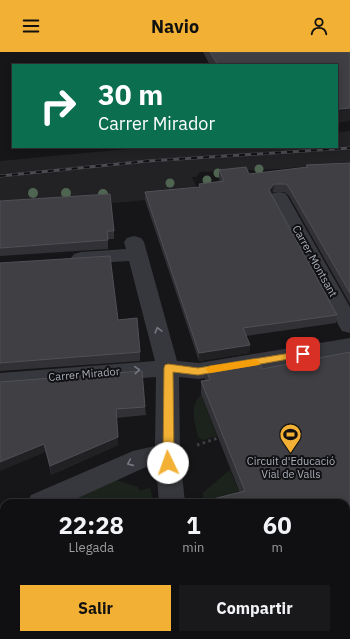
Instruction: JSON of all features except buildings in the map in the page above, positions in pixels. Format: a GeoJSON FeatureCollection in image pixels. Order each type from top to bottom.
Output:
{"type":"FeatureCollection","features":[{"type":"Feature","properties":{"kind":"street","name":"Carrer Montsant"},"geometry":{"type":"LineString","coordinates":[[279,197],[350,326]]}},
{"type":"Feature","properties":{"kind":"street"},"geometry":{"type":"LineString","coordinates":[[61,259],[136,248],[168,368],[167,454],[172,499]]}},
{"type":"Feature","properties":{"kind":"street","name":"Carrer Mirador"},"geometry":{"type":"LineString","coordinates":[[0,381],[168,368],[198,371],[350,346]]}},
{"type":"Feature","properties":{"kind":"street"},"geometry":{"type":"LineString","coordinates":[[49,499],[142,458],[167,454]]}},
{"type":"Feature","properties":{"kind":"path"},"geometry":{"type":"LineString","coordinates":[[196,446],[218,438]]}},
{"type":"Feature","properties":{"kind":"shaded area"},"geometry":{"type":"Polygon","coordinates":[[[350,131],[350,165],[348,162],[280,169],[200,172],[196,177],[192,177],[200,195],[125,202],[0,210],[0,161],[137,148],[338,148],[338,132],[350,131]]]}},
{"type":"Feature","properties":{"kind":"shaded area"},"geometry":{"type":"Polygon","coordinates":[[[201,395],[217,436],[203,440],[198,437],[194,415],[195,404],[201,395]]]}},
{"type":"Feature","properties":{"kind":"shaded area"},"geometry":{"type":"Polygon","coordinates":[[[230,470],[242,499],[203,499],[203,493],[230,470]]]}},
{"type":"Feature","properties":{"kind":"shaded area"},"geometry":{"type":"Polygon","coordinates":[[[113,479],[138,487],[139,491],[150,488],[153,499],[70,499],[113,479]]]}},
{"type":"Feature","properties":{"kind":"railway"},"geometry":{"type":"LineString","coordinates":[[0,176],[148,161],[350,148]]}},
{"type":"Feature","properties":{"kind":"slow traffic"},"geometry":{"type":"LineString","coordinates":[[210,369],[255,362]]}},
{"type":"Feature","properties":{"kind":"place","name":"Circuit d'Educació Vial de Valls"},"geometry":{"type":"Point","coordinates":[291,454]}},
{"type":"Feature","properties":{"kind":"route"},"geometry":{"type":"LineString","coordinates":[[168,463],[168,368],[198,371],[303,354]]}}]}
